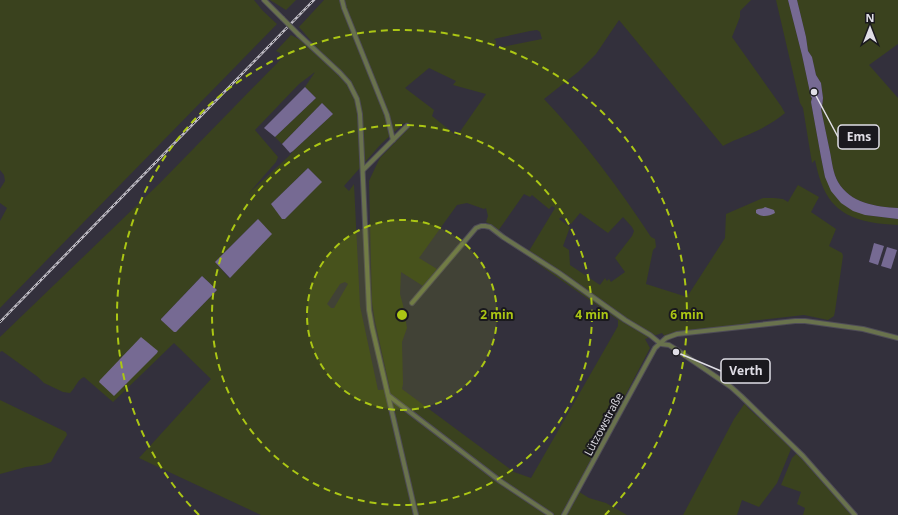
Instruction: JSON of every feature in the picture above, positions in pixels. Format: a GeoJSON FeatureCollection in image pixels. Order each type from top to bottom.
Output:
{"type":"FeatureCollection","features":[{"type":"Feature","properties":{"kind":"street"},"geometry":{"type":"LineString","coordinates":[[264,0],[342,75],[353,89],[357,100],[360,114],[363,170],[368,310],[416,515]]}},
{"type":"Feature","properties":{"kind":"street"},"geometry":{"type":"LineString","coordinates":[[342,0],[387,116],[393,140]]}},
{"type":"Feature","properties":{"kind":"street"},"geometry":{"type":"LineString","coordinates":[[363,170],[407,126]]}},
{"type":"Feature","properties":{"kind":"street"},"geometry":{"type":"LineString","coordinates":[[412,303],[476,228],[481,226],[490,227],[503,237],[560,273],[661,344],[669,345],[692,359],[731,387],[803,456],[855,515]]}},
{"type":"Feature","properties":{"kind":"street","name":"Lützowstraße"},"geometry":{"type":"LineString","coordinates":[[564,515],[654,348],[661,344],[666,338],[677,334],[805,321],[863,329],[898,338]]}},
{"type":"Feature","properties":{"kind":"street"},"geometry":{"type":"LineString","coordinates":[[388,395],[500,482],[551,515]]}},
{"type":"Feature","properties":{"kind":"green space"},"geometry":{"type":"Polygon","coordinates":[[[0,0],[254,0],[277,24],[0,308],[0,221],[7,208],[0,203],[0,189],[5,181],[4,175],[0,170],[0,0]]]}},
{"type":"Feature","properties":{"kind":"green space"},"geometry":{"type":"Polygon","coordinates":[[[270,0],[296,0],[286,10],[270,0]]]}},
{"type":"Feature","properties":{"kind":"green space"},"geometry":{"type":"Polygon","coordinates":[[[324,0],[751,0],[740,11],[740,17],[732,37],[785,113],[756,131],[723,146],[619,20],[596,54],[578,72],[544,99],[587,148],[614,183],[651,237],[655,239],[656,247],[653,250],[646,284],[687,297],[725,238],[726,214],[763,198],[783,199],[788,202],[798,185],[819,197],[811,212],[836,229],[829,246],[842,253],[843,256],[834,316],[828,320],[804,315],[750,321],[749,326],[666,338],[662,333],[645,339],[650,348],[576,490],[589,498],[606,503],[627,515],[261,515],[139,458],[211,379],[174,343],[113,402],[84,377],[70,393],[63,392],[44,383],[2,351],[0,352],[0,337],[160,183],[281,59],[280,53],[276,51],[291,35],[318,49],[299,27],[324,0]],[[537,30],[494,39],[496,41],[497,48],[542,39],[540,32],[537,30]],[[429,68],[405,88],[434,110],[432,116],[457,136],[486,94],[453,85],[456,81],[429,68]],[[315,72],[299,84],[255,130],[278,157],[276,162],[249,193],[333,114],[322,103],[282,144],[275,137],[316,98],[305,87],[315,72]],[[404,123],[381,144],[344,186],[349,191],[354,184],[360,306],[378,390],[390,389],[372,302],[369,181],[380,158],[409,128],[409,124],[404,123]],[[308,168],[271,204],[285,219],[321,182],[308,168]],[[524,194],[498,231],[486,222],[488,216],[486,208],[484,209],[467,203],[457,205],[419,258],[437,269],[423,286],[401,272],[400,294],[407,328],[402,342],[402,389],[514,472],[531,478],[618,326],[618,320],[531,259],[535,255],[529,251],[555,208],[552,206],[549,209],[532,195],[530,197],[524,194]],[[580,213],[571,224],[561,217],[559,219],[570,227],[563,246],[569,250],[570,265],[600,285],[605,278],[607,281],[609,279],[611,282],[625,272],[615,258],[632,236],[634,231],[623,217],[608,233],[580,213]],[[258,219],[215,262],[230,278],[258,219]],[[202,276],[161,319],[176,332],[217,290],[202,276]],[[345,282],[340,284],[327,304],[331,308],[334,308],[348,284],[345,282]]]}},
{"type":"Feature","properties":{"kind":"green space"},"geometry":{"type":"Polygon","coordinates":[[[776,0],[788,0],[812,98],[811,102],[825,177],[865,215],[898,219],[898,225],[880,224],[857,219],[838,208],[826,193],[821,183],[815,160],[812,163],[803,108],[800,103],[776,0]]]}},
{"type":"Feature","properties":{"kind":"green space"},"geometry":{"type":"Polygon","coordinates":[[[797,0],[898,0],[898,44],[869,65],[898,98],[898,208],[873,205],[856,199],[843,189],[836,179],[821,109],[823,98],[821,83],[816,75],[812,57],[808,51],[797,0]]]}},
{"type":"Feature","properties":{"kind":"green space"},"geometry":{"type":"Polygon","coordinates":[[[0,400],[66,432],[67,435],[51,462],[0,474],[0,400]]]}},
{"type":"Feature","properties":{"kind":"green space"},"geometry":{"type":"Polygon","coordinates":[[[745,403],[748,408],[789,444],[791,449],[777,483],[759,507],[742,500],[737,515],[683,515],[734,419],[745,403]]]}},
{"type":"Feature","properties":{"kind":"green space"},"geometry":{"type":"Polygon","coordinates":[[[797,453],[852,515],[803,515],[805,508],[797,504],[801,492],[781,485],[792,458],[797,453]]]}},
{"type":"Feature","properties":{"kind":"shaded area"},"geometry":{"type":"Polygon","coordinates":[[[788,0],[797,0],[808,51],[812,57],[816,75],[821,83],[823,98],[821,109],[833,167],[838,182],[849,195],[856,199],[873,205],[898,208],[898,219],[865,215],[853,211],[841,203],[831,191],[825,177],[811,102],[812,98],[788,0]]]}},
{"type":"Feature","properties":{"kind":"shaded area"},"geometry":{"type":"Polygon","coordinates":[[[305,87],[316,98],[275,137],[264,128],[305,87]]]}},
{"type":"Feature","properties":{"kind":"shaded area"},"geometry":{"type":"Polygon","coordinates":[[[322,103],[333,114],[290,153],[282,144],[322,103]]]}},
{"type":"Feature","properties":{"kind":"shaded area"},"geometry":{"type":"Polygon","coordinates":[[[308,168],[322,182],[285,219],[282,219],[271,204],[308,168]]]}},
{"type":"Feature","properties":{"kind":"shaded area"},"geometry":{"type":"Polygon","coordinates":[[[765,207],[774,210],[775,213],[761,216],[756,213],[756,210],[765,207]]]}},
{"type":"Feature","properties":{"kind":"shaded area"},"geometry":{"type":"Polygon","coordinates":[[[258,219],[272,234],[230,278],[215,262],[258,219]]]}},
{"type":"Feature","properties":{"kind":"shaded area"},"geometry":{"type":"Polygon","coordinates":[[[874,243],[884,246],[878,265],[869,262],[874,243]]]}},
{"type":"Feature","properties":{"kind":"shaded area"},"geometry":{"type":"Polygon","coordinates":[[[887,247],[897,250],[891,269],[881,266],[887,247]]]}},
{"type":"Feature","properties":{"kind":"shaded area"},"geometry":{"type":"Polygon","coordinates":[[[202,276],[217,290],[176,332],[174,332],[161,319],[202,276]]]}},
{"type":"Feature","properties":{"kind":"shaded area"},"geometry":{"type":"Polygon","coordinates":[[[141,337],[158,351],[114,396],[99,382],[141,337]]]}},
{"type":"Feature","properties":{"kind":"railway"},"geometry":{"type":"LineString","coordinates":[[0,322],[314,0]]}},
{"type":"Feature","properties":{"kind":"place","name":"Ems"},"geometry":{"type":"Point","coordinates":[814,92]}},
{"type":"Feature","properties":{"kind":"place","name":"Verth"},"geometry":{"type":"Point","coordinates":[676,352]}}]}
